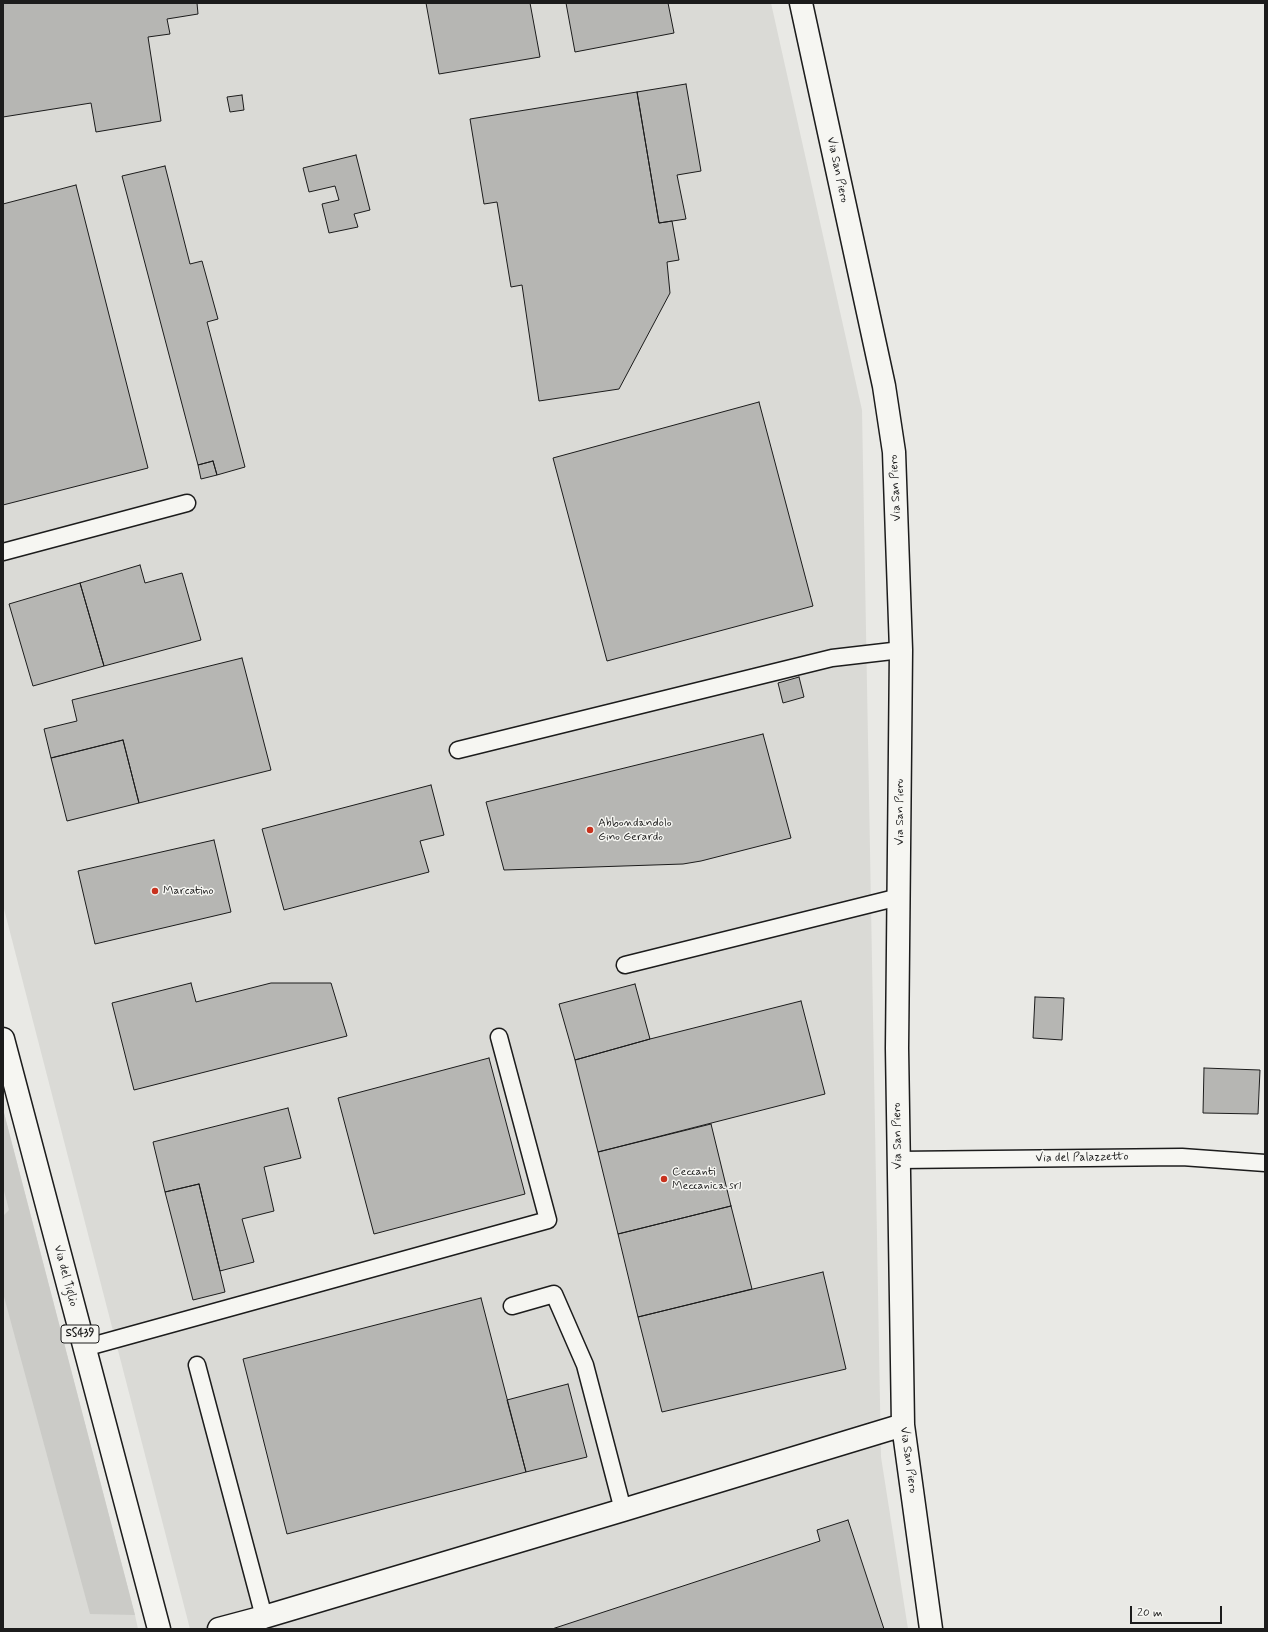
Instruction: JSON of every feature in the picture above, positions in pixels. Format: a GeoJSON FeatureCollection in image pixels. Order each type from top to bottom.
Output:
{"type":"FeatureCollection","features":[{"type":"Feature","properties":{"kind":"street","name":"Via San Piero"},"geometry":{"type":"LineString","coordinates":[[801,3],[884,386],[894,452],[901,650],[897,1048],[903,1425],[931,1629]]}},
{"type":"Feature","properties":{"kind":"street","name":"Via del Tiglio"},"geometry":{"type":"LineString","coordinates":[[3,1039],[159,1629]]}},
{"type":"Feature","properties":{"kind":"street"},"geometry":{"type":"LineString","coordinates":[[219,1629],[624,1510],[903,1425]]}},
{"type":"Feature","properties":{"kind":"lane"},"geometry":{"type":"LineString","coordinates":[[3,552],[187,503]]}},
{"type":"Feature","properties":{"kind":"lane"},"geometry":{"type":"LineString","coordinates":[[458,750],[832,658],[901,650]]}},
{"type":"Feature","properties":{"kind":"lane"},"geometry":{"type":"LineString","coordinates":[[625,965],[899,897]]}},
{"type":"Feature","properties":{"kind":"lane"},"geometry":{"type":"LineString","coordinates":[[84,1348],[548,1220],[499,1036]]}},
{"type":"Feature","properties":{"kind":"lane","name":"Via del Palazzetto"},"geometry":{"type":"LineString","coordinates":[[898,1160],[1182,1157],[1265,1163]]}},
{"type":"Feature","properties":{"kind":"lane"},"geometry":{"type":"LineString","coordinates":[[512,1306],[554,1294],[585,1364],[624,1510]]}},
{"type":"Feature","properties":{"kind":"lane"},"geometry":{"type":"LineString","coordinates":[[197,1364],[264,1617]]}},
{"type":"Feature","properties":{"kind":"shaded area"},"geometry":{"type":"Polygon","coordinates":[[[3,3],[771,3],[862,410],[881,1457],[908,1629],[190,1629],[3,905],[3,3]]]}},
{"type":"Feature","properties":{"kind":"shaded area"},"geometry":{"type":"Polygon","coordinates":[[[3,1109],[135,1615],[138,1629],[3,1629],[3,1109]]]}},
{"type":"Feature","properties":{"kind":"shaded area"},"geometry":{"type":"Polygon","coordinates":[[[3,1109],[135,1615],[90,1614],[3,1293],[3,1216],[9,1210],[3,1187],[3,1109]]]}},
{"type":"Feature","properties":{"kind":"building"},"geometry":{"type":"Polygon","coordinates":[[[3,3],[197,3],[198,14],[167,19],[170,34],[148,37],[161,121],[96,132],[91,103],[3,117],[3,3]]]}},
{"type":"Feature","properties":{"kind":"building"},"geometry":{"type":"Polygon","coordinates":[[[426,3],[530,3],[540,57],[439,74],[426,3]]]}},
{"type":"Feature","properties":{"kind":"building"},"geometry":{"type":"Polygon","coordinates":[[[566,3],[668,3],[674,33],[575,52],[566,3]]]}},
{"type":"Feature","properties":{"kind":"building"},"geometry":{"type":"Polygon","coordinates":[[[686,84],[701,171],[677,175],[686,219],[659,223],[637,92],[686,84]]]}},
{"type":"Feature","properties":{"kind":"building"},"geometry":{"type":"Polygon","coordinates":[[[637,92],[659,223],[672,221],[679,260],[667,262],[670,293],[619,389],[539,401],[522,285],[511,287],[497,202],[484,204],[470,119],[637,92]]]}},
{"type":"Feature","properties":{"kind":"building"},"geometry":{"type":"Polygon","coordinates":[[[242,95],[244,110],[230,112],[227,97],[242,95]]]}},
{"type":"Feature","properties":{"kind":"building"},"geometry":{"type":"Polygon","coordinates":[[[356,155],[370,210],[354,214],[358,227],[329,233],[322,204],[339,200],[335,186],[309,192],[303,168],[356,155]]]}},
{"type":"Feature","properties":{"kind":"building"},"geometry":{"type":"Polygon","coordinates":[[[165,166],[190,264],[202,261],[218,319],[207,322],[245,467],[217,475],[213,461],[198,465],[122,176],[165,166]]]}},
{"type":"Feature","properties":{"kind":"building"},"geometry":{"type":"Polygon","coordinates":[[[76,185],[148,468],[3,505],[3,204],[76,185]]]}},
{"type":"Feature","properties":{"kind":"building"},"geometry":{"type":"Polygon","coordinates":[[[759,402],[813,606],[607,661],[553,458],[759,402]]]}},
{"type":"Feature","properties":{"kind":"building"},"geometry":{"type":"Polygon","coordinates":[[[213,461],[217,475],[201,479],[198,465],[213,461]]]}},
{"type":"Feature","properties":{"kind":"building"},"geometry":{"type":"Polygon","coordinates":[[[140,565],[145,583],[182,573],[201,640],[104,666],[80,583],[140,565]]]}},
{"type":"Feature","properties":{"kind":"building"},"geometry":{"type":"Polygon","coordinates":[[[80,583],[104,666],[33,686],[9,604],[80,583]]]}},
{"type":"Feature","properties":{"kind":"building"},"geometry":{"type":"Polygon","coordinates":[[[242,658],[271,770],[139,803],[123,740],[51,758],[44,729],[77,721],[72,700],[242,658]]]}},
{"type":"Feature","properties":{"kind":"building"},"geometry":{"type":"Polygon","coordinates":[[[799,677],[804,697],[783,703],[778,683],[799,677]]]}},
{"type":"Feature","properties":{"kind":"building"},"geometry":{"type":"Polygon","coordinates":[[[763,734],[791,838],[701,861],[683,864],[504,870],[486,802],[763,734]]]}},
{"type":"Feature","properties":{"kind":"building"},"geometry":{"type":"Polygon","coordinates":[[[123,740],[139,803],[67,821],[51,758],[123,740]]]}},
{"type":"Feature","properties":{"kind":"building"},"geometry":{"type":"Polygon","coordinates":[[[431,785],[444,835],[420,841],[429,872],[284,910],[262,829],[431,785]]]}},
{"type":"Feature","properties":{"kind":"building","name":"Marcatino"},"geometry":{"type":"Polygon","coordinates":[[[214,840],[231,912],[95,944],[78,871],[214,840]]]}},
{"type":"Feature","properties":{"kind":"building"},"geometry":{"type":"Polygon","coordinates":[[[191,983],[196,1002],[271,983],[331,983],[347,1036],[134,1090],[112,1003],[191,983]]]}},
{"type":"Feature","properties":{"kind":"building"},"geometry":{"type":"Polygon","coordinates":[[[635,984],[650,1039],[575,1060],[559,1004],[635,984]]]}},
{"type":"Feature","properties":{"kind":"building"},"geometry":{"type":"Polygon","coordinates":[[[1035,997],[1064,998],[1062,1040],[1033,1038],[1035,997]]]}},
{"type":"Feature","properties":{"kind":"building"},"geometry":{"type":"Polygon","coordinates":[[[801,1001],[825,1094],[598,1152],[575,1060],[650,1039],[801,1001]]]}},
{"type":"Feature","properties":{"kind":"building"},"geometry":{"type":"Polygon","coordinates":[[[489,1058],[525,1194],[374,1234],[338,1098],[489,1058]]]}},
{"type":"Feature","properties":{"kind":"building"},"geometry":{"type":"Polygon","coordinates":[[[1204,1068],[1260,1070],[1258,1114],[1203,1113],[1204,1068]]]}},
{"type":"Feature","properties":{"kind":"building"},"geometry":{"type":"Polygon","coordinates":[[[288,1108],[301,1158],[264,1167],[274,1211],[242,1219],[254,1262],[220,1271],[199,1184],[165,1192],[153,1142],[288,1108]]]}},
{"type":"Feature","properties":{"kind":"building","name":"Ceccanti Meccanica srl"},"geometry":{"type":"Polygon","coordinates":[[[711,1124],[731,1206],[618,1234],[598,1152],[711,1124]]]}},
{"type":"Feature","properties":{"kind":"building"},"geometry":{"type":"Polygon","coordinates":[[[199,1184],[225,1292],[193,1300],[165,1192],[199,1184]]]}},
{"type":"Feature","properties":{"kind":"building"},"geometry":{"type":"Polygon","coordinates":[[[731,1206],[752,1289],[638,1317],[618,1234],[731,1206]]]}},
{"type":"Feature","properties":{"kind":"building"},"geometry":{"type":"Polygon","coordinates":[[[823,1272],[846,1369],[662,1412],[638,1317],[823,1272]]]}},
{"type":"Feature","properties":{"kind":"building"},"geometry":{"type":"Polygon","coordinates":[[[481,1298],[526,1472],[287,1534],[243,1359],[481,1298]]]}},
{"type":"Feature","properties":{"kind":"building"},"geometry":{"type":"Polygon","coordinates":[[[568,1384],[587,1457],[526,1472],[507,1400],[568,1384]]]}},
{"type":"Feature","properties":{"kind":"building"},"geometry":{"type":"Polygon","coordinates":[[[848,1520],[884,1629],[552,1629],[820,1541],[817,1530],[848,1520]]]}},
{"type":"Feature","properties":{"kind":"place","name":"Abbondandolo Gino Gerardo"},"geometry":{"type":"Point","coordinates":[590,830]}},
{"type":"Feature","properties":{"kind":"place","name":"Marcatino"},"geometry":{"type":"Point","coordinates":[155,891]}},
{"type":"Feature","properties":{"kind":"place","name":"Ceccanti Meccanica srl"},"geometry":{"type":"Point","coordinates":[664,1179]}}]}
